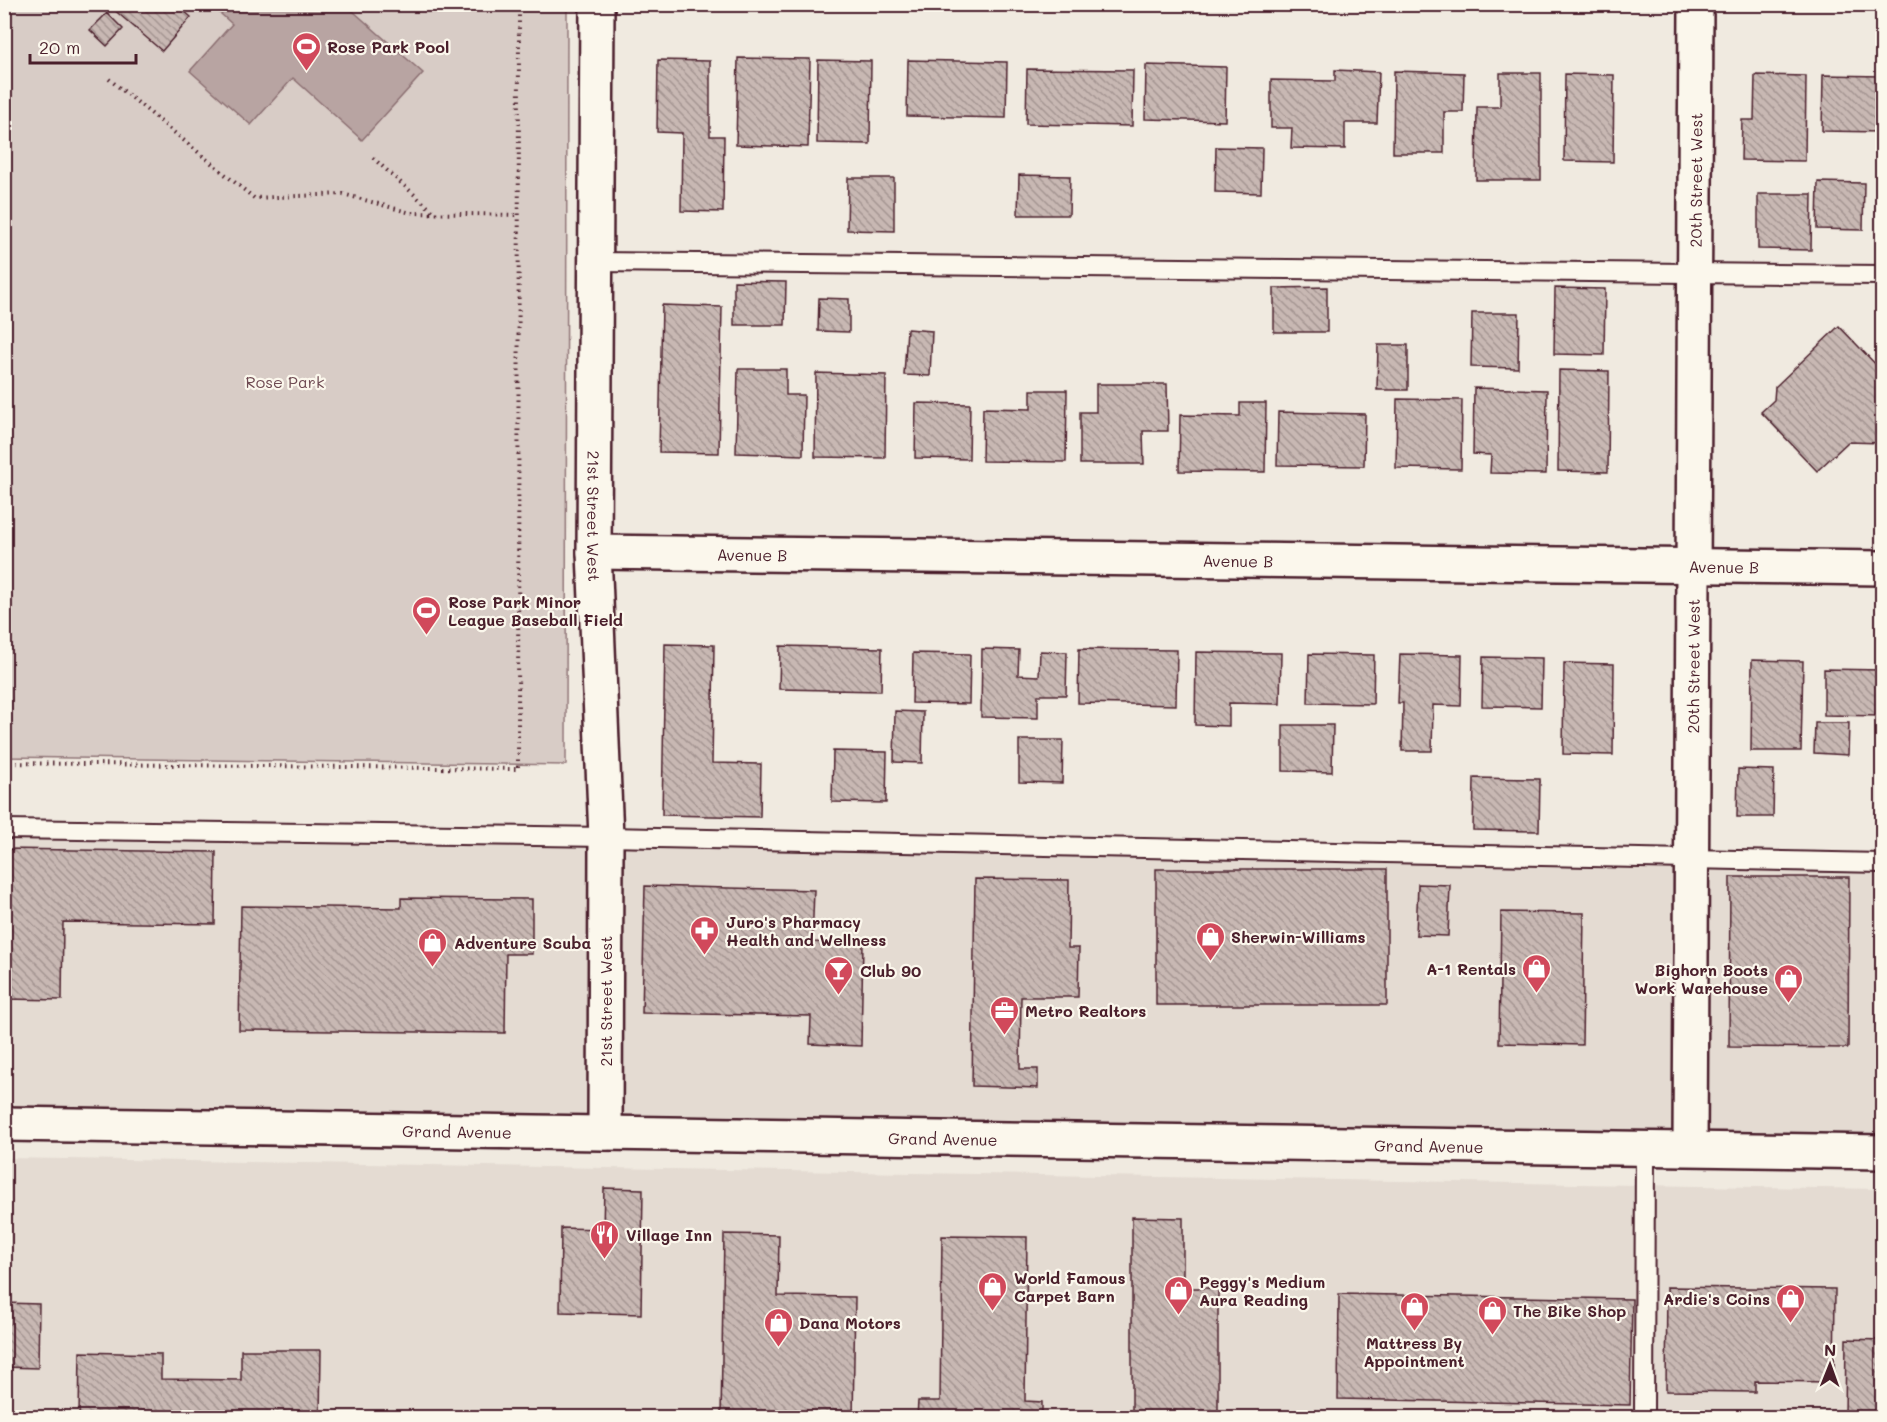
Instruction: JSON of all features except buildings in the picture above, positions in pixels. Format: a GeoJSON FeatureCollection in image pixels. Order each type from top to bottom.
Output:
{"type":"FeatureCollection","features":[{"type":"Feature","properties":{"kind":"street","name":"21st Street West"},"geometry":{"type":"LineString","coordinates":[[597,4],[594,552],[606,837],[605,1133]]}},
{"type":"Feature","properties":{"kind":"street","name":"20th Street West"},"geometry":{"type":"LineString","coordinates":[[1689,1148],[1695,564],[1696,4]]}},
{"type":"Feature","properties":{"kind":"street","name":"Avenue B"},"geometry":{"type":"LineString","coordinates":[[594,552],[1882,568]]}},
{"type":"Feature","properties":{"kind":"street","name":"Grand Avenue"},"geometry":{"type":"LineString","coordinates":[[4,1124],[1882,1152]]}},
{"type":"Feature","properties":{"kind":"lane"},"geometry":{"type":"LineString","coordinates":[[594,262],[1696,271],[1882,275]]}},
{"type":"Feature","properties":{"kind":"lane"},"geometry":{"type":"LineString","coordinates":[[4,829],[606,837],[1882,863]]}},
{"type":"Feature","properties":{"kind":"lane"},"geometry":{"type":"LineString","coordinates":[[1644,1418],[1645,1147]]}},
{"type":"Feature","properties":{"kind":"path"},"geometry":{"type":"LineString","coordinates":[[4,763],[518,769],[519,4]]}},
{"type":"Feature","properties":{"kind":"path"},"geometry":{"type":"LineString","coordinates":[[110,79],[254,198],[343,194],[411,213],[519,215]]}},
{"type":"Feature","properties":{"kind":"path"},"geometry":{"type":"LineString","coordinates":[[373,158],[435,214]]}},
{"type":"Feature","properties":{"kind":"shaded area","name":"Rose Park Pool"},"geometry":{"type":"Polygon","coordinates":[[[345,4],[423,73],[362,140],[293,78],[251,125],[190,71],[232,24],[211,5],[345,4]]]}},
{"type":"Feature","properties":{"kind":"shaded area"},"geometry":{"type":"Polygon","coordinates":[[[5,828],[1882,864],[1882,1152],[5,1124],[5,828]]]}},
{"type":"Feature","properties":{"kind":"shaded area"},"geometry":{"type":"Polygon","coordinates":[[[5,1158],[1882,1189],[1882,1417],[5,1418],[5,1158]]]}},
{"type":"Feature","properties":{"kind":"green space","name":"Rose Park"},"geometry":{"type":"Polygon","coordinates":[[[5,5],[567,5],[566,765],[5,757],[5,5]]]}},
{"type":"Feature","properties":{"kind":"place","name":"Rose Park Pool"},"geometry":{"type":"Point","coordinates":[306,72]}},
{"type":"Feature","properties":{"kind":"place","name":"Rose Park Minor League Baseball Field"},"geometry":{"type":"Point","coordinates":[427,636]}},
{"type":"Feature","properties":{"kind":"place","name":"Juro's Pharmacy Health and Wellness"},"geometry":{"type":"Point","coordinates":[705,956]}},
{"type":"Feature","properties":{"kind":"place","name":"Sherwin-Williams"},"geometry":{"type":"Point","coordinates":[1210,962]}},
{"type":"Feature","properties":{"kind":"place","name":"Adventure Scuba"},"geometry":{"type":"Point","coordinates":[433,968]}},
{"type":"Feature","properties":{"kind":"place","name":"A-1 Rentals"},"geometry":{"type":"Point","coordinates":[1537,994]}},
{"type":"Feature","properties":{"kind":"place","name":"Club 90"},"geometry":{"type":"Point","coordinates":[839,996]}},
{"type":"Feature","properties":{"kind":"place","name":"Bighorn Boots Work Warehouse"},"geometry":{"type":"Point","coordinates":[1789,1004]}},
{"type":"Feature","properties":{"kind":"place","name":"Metro Realtors"},"geometry":{"type":"Point","coordinates":[1004,1036]}},
{"type":"Feature","properties":{"kind":"place","name":"Village Inn"},"geometry":{"type":"Point","coordinates":[605,1260]}},
{"type":"Feature","properties":{"kind":"place","name":"World Famous Carpet Barn"},"geometry":{"type":"Point","coordinates":[993,1312]}},
{"type":"Feature","properties":{"kind":"place","name":"Peggy's Medium Aura Reading"},"geometry":{"type":"Point","coordinates":[1178,1316]}},
{"type":"Feature","properties":{"kind":"place","name":"Ardie's Coins"},"geometry":{"type":"Point","coordinates":[1791,1324]}},
{"type":"Feature","properties":{"kind":"place","name":"Mattress By Appointment"},"geometry":{"type":"Point","coordinates":[1414,1332]}},
{"type":"Feature","properties":{"kind":"place","name":"The Bike Shop"},"geometry":{"type":"Point","coordinates":[1492,1336]}},
{"type":"Feature","properties":{"kind":"place","name":"Dana Motors"},"geometry":{"type":"Point","coordinates":[778,1348]}}]}
